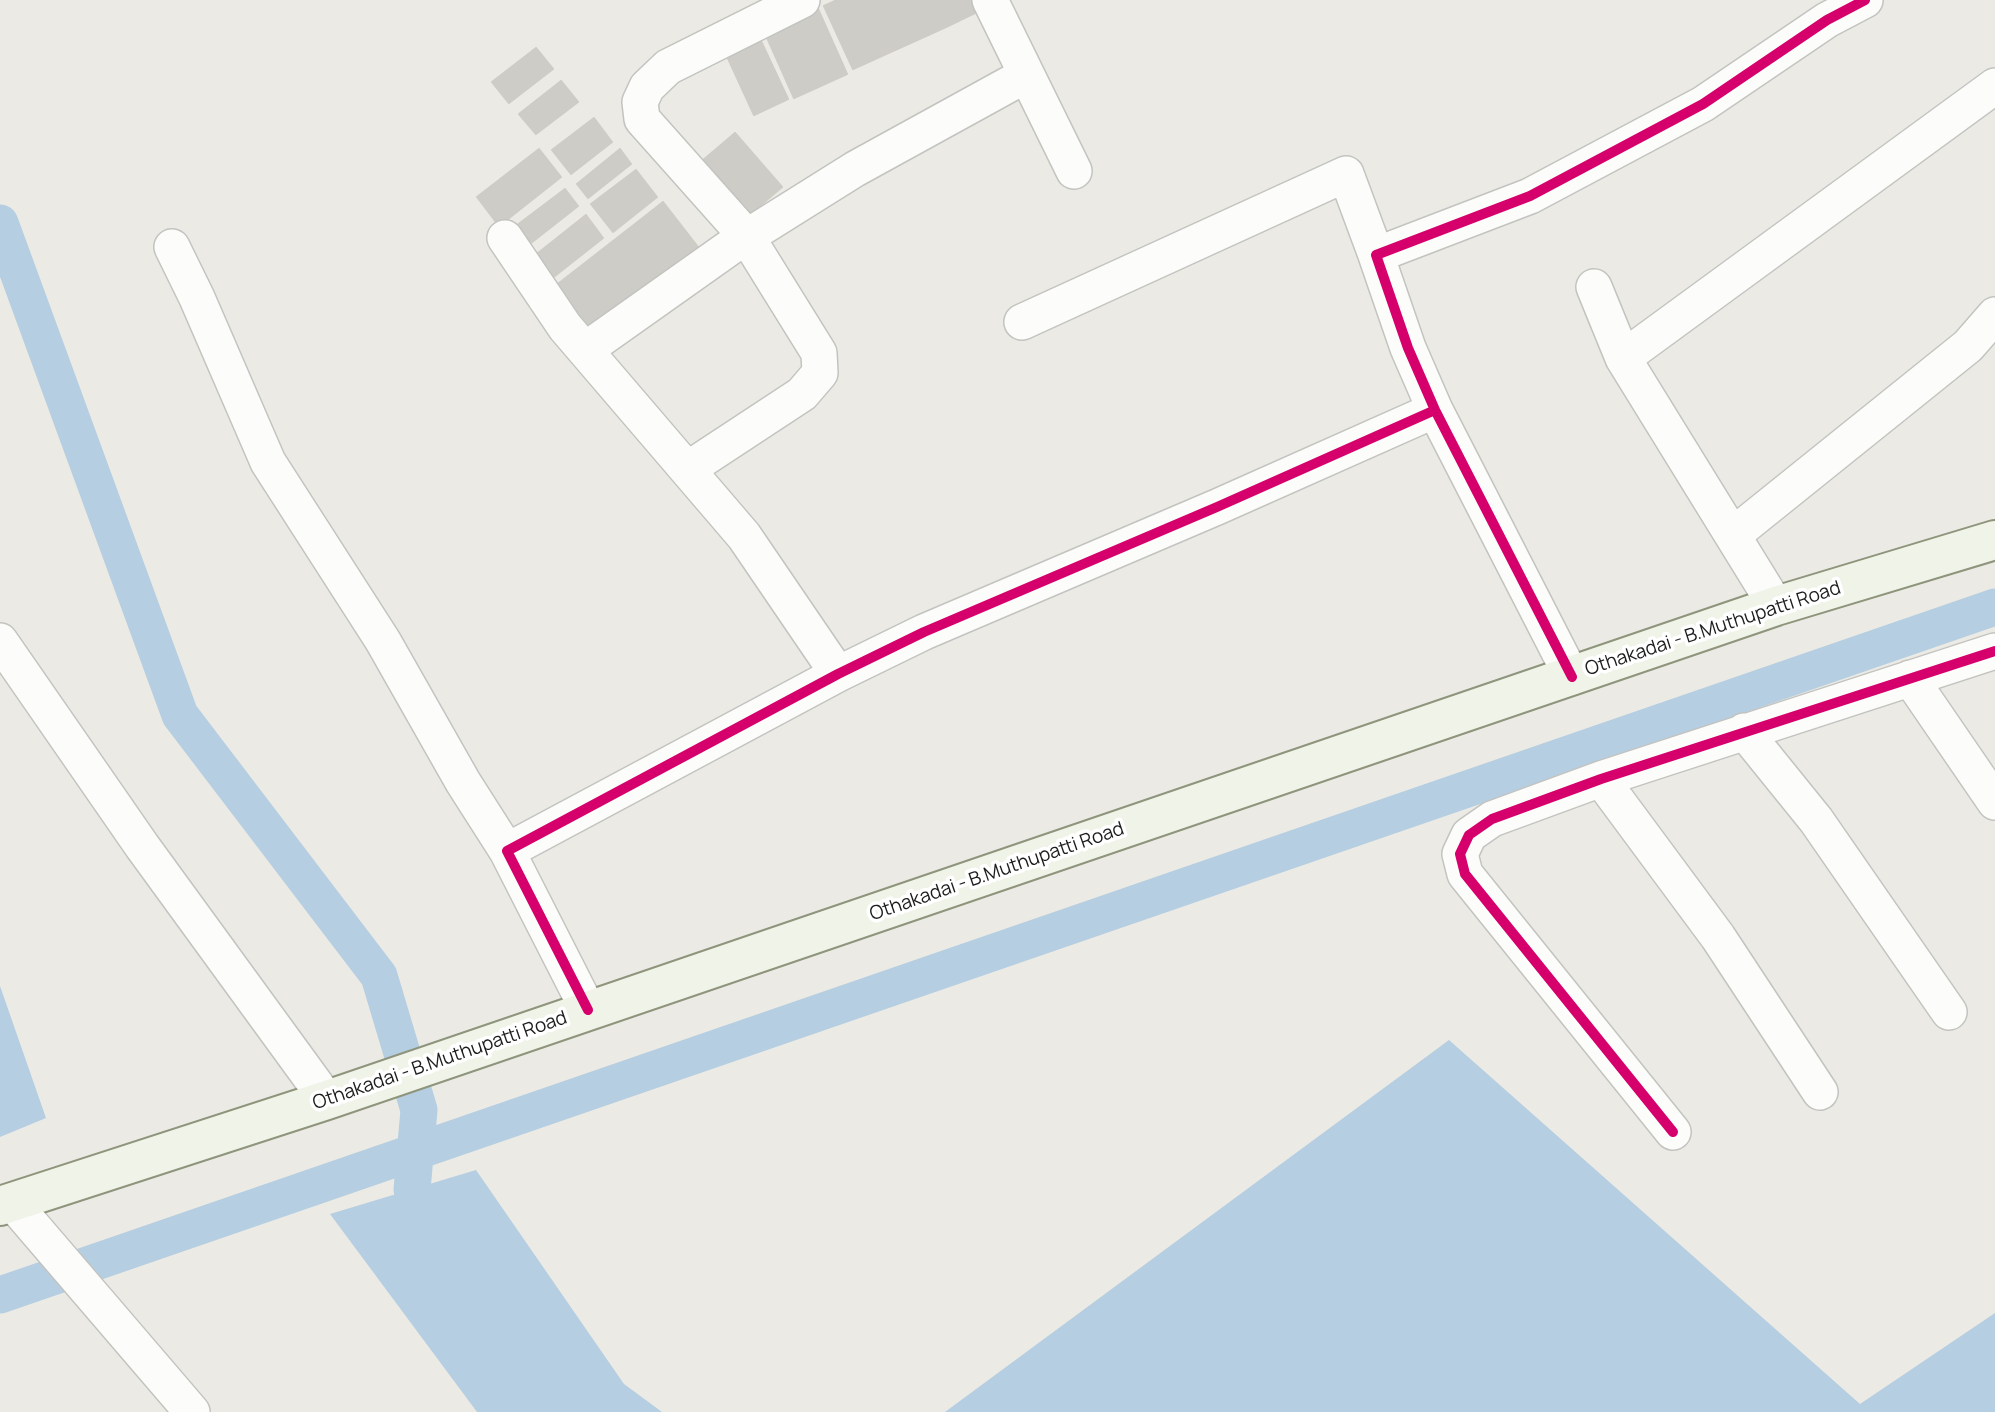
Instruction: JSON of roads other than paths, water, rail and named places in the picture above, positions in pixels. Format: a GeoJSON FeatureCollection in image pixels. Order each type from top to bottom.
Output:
{"type":"FeatureCollection","features":[{"type":"Feature","properties":{"kind":"main road","name":"Othakadai - B.Muthupatti Road"},"geometry":{"type":"LineString","coordinates":[[6,1204],[327,1100],[1776,606],[1995,540]]}},
{"type":"Feature","properties":{"kind":"street"},"geometry":{"type":"LineString","coordinates":[[688,469],[802,394],[820,373],[819,354],[747,237],[642,119],[640,102],[647,87],[668,66],[803,0]]}},
{"type":"Feature","properties":{"kind":"street"},"geometry":{"type":"LineString","coordinates":[[990,0],[1074,171]]}},
{"type":"Feature","properties":{"kind":"street"},"geometry":{"type":"LineString","coordinates":[[1376,255],[1530,197],[1703,104],[1827,20],[1865,0]]}},
{"type":"Feature","properties":{"kind":"street"},"geometry":{"type":"LineString","coordinates":[[586,350],[747,237],[855,169],[1026,75]]}},
{"type":"Feature","properties":{"kind":"street"},"geometry":{"type":"LineString","coordinates":[[1623,358],[1995,86]]}},
{"type":"Feature","properties":{"kind":"street"},"geometry":{"type":"LineString","coordinates":[[1022,322],[1346,174],[1408,348],[1434,410],[1572,677]]}},
{"type":"Feature","properties":{"kind":"street"},"geometry":{"type":"LineString","coordinates":[[505,238],[565,327],[744,536],[838,674]]}},
{"type":"Feature","properties":{"kind":"street"},"geometry":{"type":"LineString","coordinates":[[172,247],[268,463],[383,641],[463,782],[507,850],[588,1010]]}},
{"type":"Feature","properties":{"kind":"street"},"geometry":{"type":"LineString","coordinates":[[1594,287],[1623,358],[1776,606]]}},
{"type":"Feature","properties":{"kind":"street"},"geometry":{"type":"LineString","coordinates":[[1733,535],[1968,346],[1995,315]]}},
{"type":"Feature","properties":{"kind":"street"},"geometry":{"type":"LineString","coordinates":[[507,850],[838,674],[924,632],[1217,507],[1434,410]]}},
{"type":"Feature","properties":{"kind":"street"},"geometry":{"type":"LineString","coordinates":[[0,640],[142,846],[327,1100]]}},
{"type":"Feature","properties":{"kind":"street"},"geometry":{"type":"LineString","coordinates":[[1673,1132],[1465,874],[1461,854],[1469,835],[1492,819],[1601,779],[1995,651]]}},
{"type":"Feature","properties":{"kind":"street"},"geometry":{"type":"LineString","coordinates":[[1910,678],[1995,802]]}},
{"type":"Feature","properties":{"kind":"street"},"geometry":{"type":"LineString","coordinates":[[1744,731],[1816,820],[1949,1012]]}},
{"type":"Feature","properties":{"kind":"street"},"geometry":{"type":"LineString","coordinates":[[1601,779],[1717,937],[1820,1092]]}},
{"type":"Feature","properties":{"kind":"street"},"geometry":{"type":"LineString","coordinates":[[6,1204],[55,1252],[192,1412]]}},
{"type":"Feature","properties":{"kind":"water"},"geometry":{"type":"Polygon","coordinates":[[[0,986],[46,1118],[0,1137],[0,986]]]}},
{"type":"Feature","properties":{"kind":"water"},"geometry":{"type":"Polygon","coordinates":[[[1449,1040],[1860,1404],[1995,1313],[1995,1412],[945,1412],[1449,1040]]]}},
{"type":"Feature","properties":{"kind":"water"},"geometry":{"type":"Polygon","coordinates":[[[476,1170],[624,1384],[662,1412],[477,1412],[330,1214],[476,1170]]]}},
{"type":"Feature","properties":{"kind":"waterway"},"geometry":{"type":"LineString","coordinates":[[0,223],[180,715],[379,976],[419,1110],[412,1190],[438,1230]]}},
{"type":"Feature","properties":{"kind":"waterway"},"geometry":{"type":"LineString","coordinates":[[0,1295],[1995,607]]}}]}
